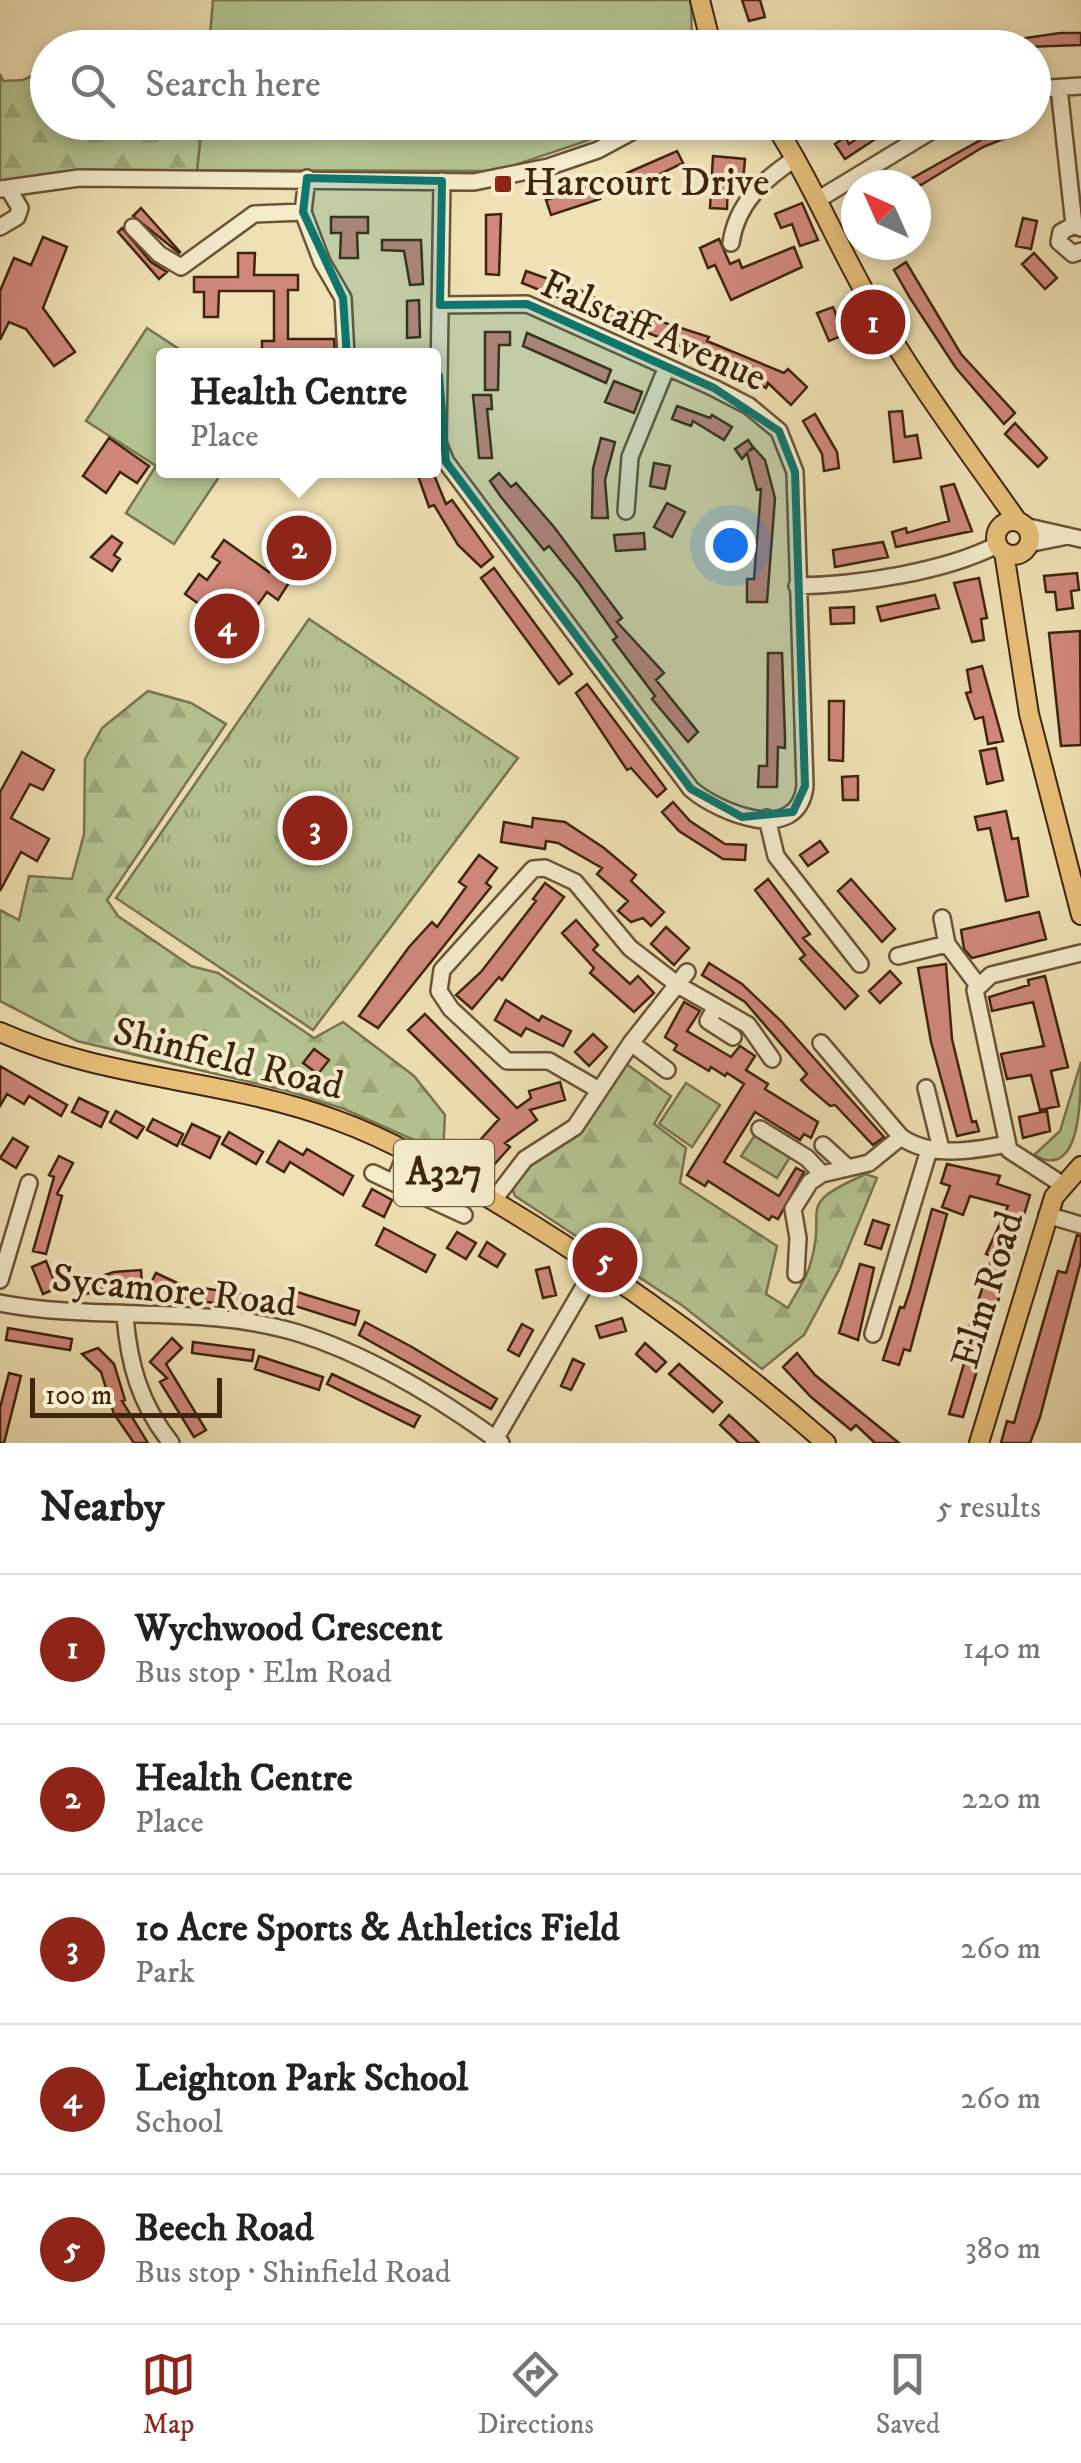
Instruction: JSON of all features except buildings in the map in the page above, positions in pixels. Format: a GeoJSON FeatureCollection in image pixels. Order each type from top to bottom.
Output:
{"type":"FeatureCollection","features":[{"type":"Feature","properties":{"kind":"main road"},"geometry":{"type":"LineString","coordinates":[[700,0],[708,30]]}},
{"type":"Feature","properties":{"kind":"main road"},"geometry":{"type":"LineString","coordinates":[[784,140],[819,199],[867,297],[992,490],[1013,538],[1012,584],[1032,732],[1081,915]]}},
{"type":"Feature","properties":{"kind":"main road","name":"Shinfield Road"},"geometry":{"type":"LineString","coordinates":[[0,1032],[73,1058],[284,1103],[337,1120],[406,1153],[597,1264],[712,1348],[826,1443]]}},
{"type":"Feature","properties":{"kind":"main road","name":"Elm Road"},"geometry":{"type":"LineString","coordinates":[[979,1443],[1048,1216],[1063,1184],[1081,1166]]}},
{"type":"Feature","properties":{"kind":"street"},"geometry":{"type":"LineString","coordinates":[[1051,88],[1081,86]]}},
{"type":"Feature","properties":{"kind":"street"},"geometry":{"type":"LineString","coordinates":[[1058,88],[1077,227],[1062,232],[1059,242],[1073,254],[1081,250]]}},
{"type":"Feature","properties":{"kind":"street"},"geometry":{"type":"LineString","coordinates":[[4,189],[80,178],[474,182],[524,174],[617,140]]}},
{"type":"Feature","properties":{"kind":"street"},"geometry":{"type":"LineString","coordinates":[[819,199],[916,140]]}},
{"type":"Feature","properties":{"kind":"street"},"geometry":{"type":"LineString","coordinates":[[731,243],[735,217],[766,179],[796,158]]}},
{"type":"Feature","properties":{"kind":"street"},"geometry":{"type":"LineString","coordinates":[[307,178],[303,212],[322,262],[343,298],[346,348]]}},
{"type":"Feature","properties":{"kind":"street"},"geometry":{"type":"LineString","coordinates":[[438,348],[442,181]]}},
{"type":"Feature","properties":{"kind":"street"},"geometry":{"type":"LineString","coordinates":[[0,227],[17,217],[20,208],[4,189]]}},
{"type":"Feature","properties":{"kind":"street"},"geometry":{"type":"LineString","coordinates":[[133,227],[159,254],[180,268],[254,214],[303,212]]}},
{"type":"Feature","properties":{"kind":"street","name":"Falstaff Avenue"},"geometry":{"type":"LineString","coordinates":[[440,305],[527,304],[749,406],[779,431],[794,472],[803,800],[793,812],[767,818]]}},
{"type":"Feature","properties":{"kind":"street"},"geometry":{"type":"LineString","coordinates":[[631,503],[630,457],[666,369]]}},
{"type":"Feature","properties":{"kind":"street"},"geometry":{"type":"LineString","coordinates":[[441,451],[691,789],[714,808],[767,818],[776,856],[860,964]]}},
{"type":"Feature","properties":{"kind":"street"},"geometry":{"type":"LineString","coordinates":[[797,586],[858,582],[1013,538],[1077,538]]}},
{"type":"Feature","properties":{"kind":"street"},"geometry":{"type":"LineString","coordinates":[[599,1090],[548,1062],[508,1061],[443,1000],[439,979],[442,970],[533,869],[545,868],[587,893],[630,948],[683,978],[734,1037]]}},
{"type":"Feature","properties":{"kind":"street"},"geometry":{"type":"LineString","coordinates":[[942,918],[947,944],[977,984]]}},
{"type":"Feature","properties":{"kind":"street"},"geometry":{"type":"LineString","coordinates":[[898,956],[947,944]]}},
{"type":"Feature","properties":{"kind":"street"},"geometry":{"type":"LineString","coordinates":[[1063,1184],[1013,1155],[1007,1144],[974,997],[977,984],[991,975],[1081,953]]}},
{"type":"Feature","properties":{"kind":"street"},"geometry":{"type":"LineString","coordinates":[[493,1201],[524,1159],[575,1128],[631,1044],[683,978]]}},
{"type":"Feature","properties":{"kind":"street"},"geometry":{"type":"LineString","coordinates":[[712,1014],[732,1016],[748,1025],[772,1059]]}},
{"type":"Feature","properties":{"kind":"street"},"geometry":{"type":"LineString","coordinates":[[631,1044],[667,1070]]}},
{"type":"Feature","properties":{"kind":"street"},"geometry":{"type":"LineString","coordinates":[[821,1044],[901,1137],[935,1150],[977,1150],[1007,1144]]}},
{"type":"Feature","properties":{"kind":"street"},"geometry":{"type":"LineString","coordinates":[[872,1334],[886,1292],[887,1258],[935,1150],[926,1088]]}},
{"type":"Feature","properties":{"kind":"street"},"geometry":{"type":"LineString","coordinates":[[760,1129],[806,1158],[822,1174]]}},
{"type":"Feature","properties":{"kind":"street"},"geometry":{"type":"LineString","coordinates":[[796,1274],[798,1238],[793,1208],[810,1182],[846,1166],[868,1163],[901,1137]]}},
{"type":"Feature","properties":{"kind":"street"},"geometry":{"type":"LineString","coordinates":[[823,1145],[846,1166]]}},
{"type":"Feature","properties":{"kind":"street"},"geometry":{"type":"LineString","coordinates":[[394,1183],[406,1153]]}},
{"type":"Feature","properties":{"kind":"street"},"geometry":{"type":"LineString","coordinates":[[373,1173],[464,1215]]}},
{"type":"Feature","properties":{"kind":"street"},"geometry":{"type":"LineString","coordinates":[[0,1280],[29,1182]]}},
{"type":"Feature","properties":{"kind":"street"},"geometry":{"type":"LineString","coordinates":[[1048,1216],[1081,1225]]}},
{"type":"Feature","properties":{"kind":"street"},"geometry":{"type":"LineString","coordinates":[[496,1442],[597,1264]]}},
{"type":"Feature","properties":{"kind":"street","name":"Sycamore Road"},"geometry":{"type":"LineString","coordinates":[[0,1303],[125,1316],[216,1320],[298,1333],[391,1374],[496,1442]]}},
{"type":"Feature","properties":{"kind":"street"},"geometry":{"type":"LineString","coordinates":[[125,1316],[129,1360],[138,1390],[171,1443]]}},
{"type":"Feature","properties":{"kind":"highlighted area"},"geometry":{"type":"Polygon","coordinates":[[[307,178],[442,181],[440,305],[527,304],[714,388],[779,431],[795,472],[805,786],[793,812],[742,817],[691,789],[446,462],[439,376],[348,373],[343,298],[303,212],[307,178]]]}},
{"type":"Feature","properties":{"kind":"green space"},"geometry":{"type":"Polygon","coordinates":[[[213,0],[691,0],[692,30],[210,30],[213,0]]]}},
{"type":"Feature","properties":{"kind":"green space"},"geometry":{"type":"Polygon","coordinates":[[[0,74],[3,81],[30,77],[30,140],[200,140],[197,170],[75,174],[0,183],[0,74]]]}},
{"type":"Feature","properties":{"kind":"green space"},"geometry":{"type":"Polygon","coordinates":[[[200,140],[589,140],[497,171],[197,170],[200,140]]]}},
{"type":"Feature","properties":{"kind":"green space"},"geometry":{"type":"Polygon","coordinates":[[[147,328],[177,348],[156,348],[156,466],[86,421],[147,328]]]}},
{"type":"Feature","properties":{"kind":"green space"},"geometry":{"type":"Polygon","coordinates":[[[156,466],[156,478],[218,478],[174,544],[126,513],[156,466]]]}},
{"type":"Feature","properties":{"kind":"green space"},"geometry":{"type":"Polygon","coordinates":[[[309,619],[518,758],[313,1030],[116,898],[309,619]]]}},
{"type":"Feature","properties":{"kind":"green space"},"geometry":{"type":"Polygon","coordinates":[[[148,691],[191,703],[226,724],[107,900],[118,916],[191,966],[218,973],[314,1038],[343,1022],[414,1076],[445,1115],[443,1153],[344,1109],[288,1091],[77,1041],[0,1001],[0,910],[19,920],[29,876],[72,879],[84,834],[85,759],[102,728],[148,691]]]}},
{"type":"Feature","properties":{"kind":"green space"},"geometry":{"type":"Polygon","coordinates":[[[1081,1062],[1079,1115],[1070,1147],[1061,1157],[1050,1160],[1034,1155],[1060,1131],[1081,1062]]]}},
{"type":"Feature","properties":{"kind":"green space"},"geometry":{"type":"Polygon","coordinates":[[[625,1063],[671,1096],[654,1124],[686,1148],[680,1183],[777,1246],[766,1294],[788,1308],[810,1265],[820,1201],[866,1174],[877,1178],[840,1268],[804,1335],[762,1369],[683,1306],[515,1196],[511,1185],[533,1163],[580,1134],[625,1063]]]}},
{"type":"Feature","properties":{"kind":"green space"},"geometry":{"type":"Polygon","coordinates":[[[686,1083],[720,1105],[692,1147],[659,1124],[686,1083]]]}},
{"type":"Feature","properties":{"kind":"green space"},"geometry":{"type":"Polygon","coordinates":[[[755,1135],[790,1157],[777,1178],[741,1156],[755,1135]]]}},
{"type":"Feature","properties":{"kind":"place","name":"Harcourt Drive"},"geometry":{"type":"Point","coordinates":[503,184]}},
{"type":"Feature","properties":{"kind":"place","name":"Wychwood Crescent"},"geometry":{"type":"Point","coordinates":[873,322]}},
{"type":"Feature","properties":{"kind":"place","name":"Health Centre"},"geometry":{"type":"Point","coordinates":[299,548]}},
{"type":"Feature","properties":{"kind":"place","name":"Leighton Park School"},"geometry":{"type":"Point","coordinates":[227,626]}},
{"type":"Feature","properties":{"kind":"place","name":"10 Acre Sports & Athletics Field"},"geometry":{"type":"Point","coordinates":[315,828]}},
{"type":"Feature","properties":{"kind":"place","name":"Beech Road"},"geometry":{"type":"Point","coordinates":[605,1260]}}]}
